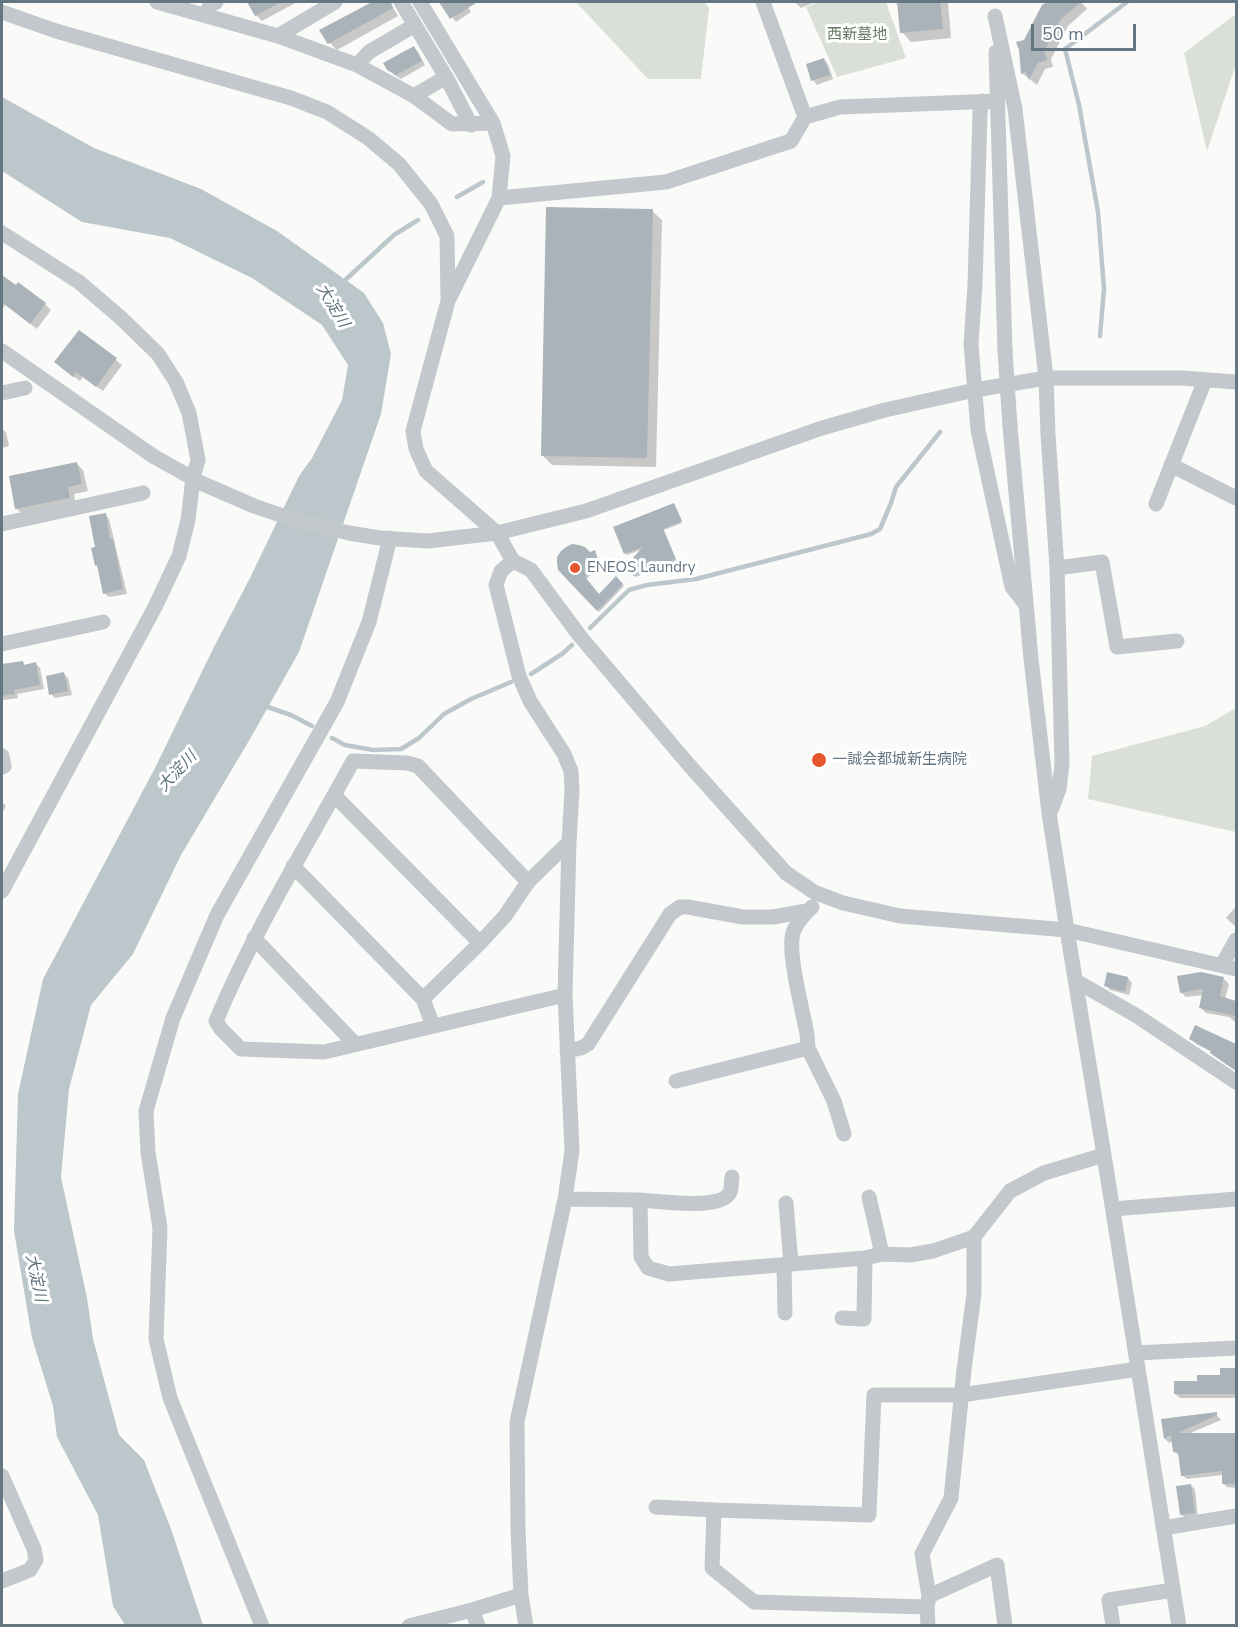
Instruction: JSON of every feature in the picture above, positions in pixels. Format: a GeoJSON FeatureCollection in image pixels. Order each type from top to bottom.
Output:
{"type":"FeatureCollection","features":[{"type":"Feature","properties":{"kind":"street"},"geometry":{"type":"LineString","coordinates":[[156,2],[278,36],[357,65],[414,96],[452,124],[493,123]]}},
{"type":"Feature","properties":{"kind":"street"},"geometry":{"type":"LineString","coordinates":[[204,14],[216,2]]}},
{"type":"Feature","properties":{"kind":"street"},"geometry":{"type":"LineString","coordinates":[[278,36],[335,2]]}},
{"type":"Feature","properties":{"kind":"street"},"geometry":{"type":"LineString","coordinates":[[401,2],[446,77],[471,125]]}},
{"type":"Feature","properties":{"kind":"street"},"geometry":{"type":"LineString","coordinates":[[420,2],[493,123],[503,156],[499,198],[448,301],[413,430],[416,448],[426,471],[497,533],[513,561],[531,570],[579,635],[689,765],[786,873],[814,892],[843,903],[900,916],[1067,930],[1229,967],[1236,940]]}},
{"type":"Feature","properties":{"kind":"street"},"geometry":{"type":"LineString","coordinates":[[763,2],[805,117]]}},
{"type":"Feature","properties":{"kind":"street"},"geometry":{"type":"LineString","coordinates":[[995,9],[989,101],[1010,426],[1026,605],[1049,813],[1179,1626]]}},
{"type":"Feature","properties":{"kind":"street"},"geometry":{"type":"LineString","coordinates":[[995,9],[1015,109],[1046,378],[1057,568],[1062,764],[1059,789],[1049,813]]}},
{"type":"Feature","properties":{"kind":"street"},"geometry":{"type":"LineString","coordinates":[[2,12],[56,31],[291,98],[327,112],[360,132],[399,164],[431,204],[447,236],[448,301]]}},
{"type":"Feature","properties":{"kind":"street"},"geometry":{"type":"LineString","coordinates":[[357,65],[369,52],[415,25]]}},
{"type":"Feature","properties":{"kind":"street"},"geometry":{"type":"LineString","coordinates":[[414,96],[446,77]]}},
{"type":"Feature","properties":{"kind":"street"},"geometry":{"type":"LineString","coordinates":[[499,198],[666,182],[791,141],[805,117],[840,107],[989,101]]}},
{"type":"Feature","properties":{"kind":"street"},"geometry":{"type":"LineString","coordinates":[[989,101],[980,112],[971,344],[978,430],[1012,587],[1026,605]]}},
{"type":"Feature","properties":{"kind":"street"},"geometry":{"type":"LineString","coordinates":[[2,233],[79,282],[158,354],[176,382],[189,413],[198,460],[197,480],[179,556],[155,608],[2,891]]}},
{"type":"Feature","properties":{"kind":"street"},"geometry":{"type":"LineString","coordinates":[[2,351],[153,456],[197,480],[254,506],[292,519],[349,533],[428,541],[497,533],[586,511],[822,428],[885,410],[975,390],[1046,378],[1107,377],[1236,382]]}},
{"type":"Feature","properties":{"kind":"street"},"geometry":{"type":"LineString","coordinates":[[1156,504],[1205,380]]}},
{"type":"Feature","properties":{"kind":"street"},"geometry":{"type":"LineString","coordinates":[[2,393],[25,388]]}},
{"type":"Feature","properties":{"kind":"street"},"geometry":{"type":"LineString","coordinates":[[1171,465],[1236,498]]}},
{"type":"Feature","properties":{"kind":"street"},"geometry":{"type":"LineString","coordinates":[[2,524],[143,494]]}},
{"type":"Feature","properties":{"kind":"street"},"geometry":{"type":"LineString","coordinates":[[262,1626],[170,1398],[156,1339],[160,1228],[148,1152],[146,1111],[173,1018],[218,915],[337,702],[369,622],[385,538]]}},
{"type":"Feature","properties":{"kind":"street"},"geometry":{"type":"LineString","coordinates":[[513,561],[501,571],[496,585],[519,676],[530,701],[564,754],[571,771],[572,791],[568,842],[565,995],[572,1151],[565,1199],[517,1422],[518,1531],[521,1595],[526,1626]]}},
{"type":"Feature","properties":{"kind":"street"},"geometry":{"type":"LineString","coordinates":[[1057,568],[1102,562],[1117,647],[1178,641]]}},
{"type":"Feature","properties":{"kind":"street"},"geometry":{"type":"LineString","coordinates":[[2,644],[104,622]]}},
{"type":"Feature","properties":{"kind":"street"},"geometry":{"type":"LineString","coordinates":[[2,756],[4,766],[2,767]]}},
{"type":"Feature","properties":{"kind":"street"},"geometry":{"type":"LineString","coordinates":[[528,882],[418,766],[407,763],[353,761],[254,938],[216,1021],[241,1049],[324,1052],[565,995]]}},
{"type":"Feature","properties":{"kind":"street"},"geometry":{"type":"LineString","coordinates":[[334,795],[480,943]]}},
{"type":"Feature","properties":{"kind":"street"},"geometry":{"type":"LineString","coordinates":[[423,999],[505,916],[528,882],[568,842]]}},
{"type":"Feature","properties":{"kind":"street"},"geometry":{"type":"LineString","coordinates":[[293,866],[423,999],[433,1026]]}},
{"type":"Feature","properties":{"kind":"street"},"geometry":{"type":"LineString","coordinates":[[826,897],[807,911],[793,932],[791,947],[808,1048],[834,1101],[844,1134]]}},
{"type":"Feature","properties":{"kind":"street"},"geometry":{"type":"LineString","coordinates":[[567,1051],[588,1044],[670,914],[680,907],[753,917],[773,917],[807,911]]}},
{"type":"Feature","properties":{"kind":"street"},"geometry":{"type":"LineString","coordinates":[[254,938],[355,1044]]}},
{"type":"Feature","properties":{"kind":"street"},"geometry":{"type":"LineString","coordinates":[[1076,981],[1137,1016],[1236,1082]]}},
{"type":"Feature","properties":{"kind":"street"},"geometry":{"type":"LineString","coordinates":[[676,1081],[808,1048]]}},
{"type":"Feature","properties":{"kind":"street"},"geometry":{"type":"LineString","coordinates":[[640,1200],[641,1257],[648,1268],[669,1274],[865,1258],[882,1254],[910,1255],[933,1251],[974,1237],[1010,1191],[1044,1173],[1104,1155]]}},
{"type":"Feature","properties":{"kind":"street"},"geometry":{"type":"LineString","coordinates":[[565,1199],[708,1204],[723,1199],[730,1192],[732,1178]]}},
{"type":"Feature","properties":{"kind":"street"},"geometry":{"type":"LineString","coordinates":[[869,1197],[882,1254]]}},
{"type":"Feature","properties":{"kind":"street"},"geometry":{"type":"LineString","coordinates":[[1113,1209],[1236,1200]]}},
{"type":"Feature","properties":{"kind":"street"},"geometry":{"type":"LineString","coordinates":[[785,1313],[788,1265],[786,1203]]}},
{"type":"Feature","properties":{"kind":"street"},"geometry":{"type":"LineString","coordinates":[[928,1626],[928,1602],[922,1554],[951,1498],[974,1294],[974,1237]]}},
{"type":"Feature","properties":{"kind":"street"},"geometry":{"type":"LineString","coordinates":[[842,1318],[864,1319],[865,1258]]}},
{"type":"Feature","properties":{"kind":"street"},"geometry":{"type":"LineString","coordinates":[[1136,1353],[1236,1348]]}},
{"type":"Feature","properties":{"kind":"street"},"geometry":{"type":"LineString","coordinates":[[656,1507],[870,1515],[874,1395],[961,1395],[1138,1369]]}},
{"type":"Feature","properties":{"kind":"street"},"geometry":{"type":"LineString","coordinates":[[2,1476],[34,1549],[36,1560],[30,1570],[2,1581]]}},
{"type":"Feature","properties":{"kind":"street"},"geometry":{"type":"LineString","coordinates":[[714,1510],[712,1568],[754,1602],[928,1602],[998,1565],[1005,1626]]}},
{"type":"Feature","properties":{"kind":"street"},"geometry":{"type":"LineString","coordinates":[[1163,1528],[1236,1516]]}},
{"type":"Feature","properties":{"kind":"street"},"geometry":{"type":"LineString","coordinates":[[1113,1626],[1109,1600],[1173,1590]]}},
{"type":"Feature","properties":{"kind":"street"},"geometry":{"type":"LineString","coordinates":[[409,1626],[521,1595]]}},
{"type":"Feature","properties":{"kind":"street"},"geometry":{"type":"LineString","coordinates":[[472,1610],[478,1626]]}},
{"type":"Feature","properties":{"kind":"green space"},"geometry":{"type":"Polygon","coordinates":[[[576,2],[705,2],[709,8],[701,79],[648,79],[576,2]]]}},
{"type":"Feature","properties":{"kind":"green space","name":"西新墓地"},"geometry":{"type":"Polygon","coordinates":[[[817,2],[886,2],[906,58],[837,77],[806,7],[817,2]]]}},
{"type":"Feature","properties":{"kind":"green space"},"geometry":{"type":"Polygon","coordinates":[[[1236,14],[1236,64],[1207,151],[1184,53],[1236,14]]]}},
{"type":"Feature","properties":{"kind":"green space"},"geometry":{"type":"Polygon","coordinates":[[[1236,708],[1236,832],[1088,799],[1092,756],[1205,726],[1236,708]]]}},
{"type":"Feature","properties":{"kind":"water","name":"大淀川"},"geometry":{"type":"Polygon","coordinates":[[[2,97],[94,148],[201,189],[277,231],[364,293],[383,323],[391,354],[381,414],[299,652],[181,855],[133,954],[91,1005],[69,1089],[61,1177],[87,1298],[93,1339],[119,1435],[144,1460],[171,1529],[203,1625],[125,1625],[113,1606],[98,1515],[57,1437],[53,1406],[32,1338],[14,1231],[18,1094],[43,979],[155,768],[299,476],[312,458],[342,400],[348,365],[322,325],[252,278],[170,238],[82,222],[2,171],[2,97]]]}},
{"type":"Feature","properties":{"kind":"building"},"geometry":{"type":"Polygon","coordinates":[[[247,2],[281,2],[255,16],[247,2]]]}},
{"type":"Feature","properties":{"kind":"building"},"geometry":{"type":"Polygon","coordinates":[[[372,2],[391,2],[393,8],[327,43],[319,30],[372,2]]]}},
{"type":"Feature","properties":{"kind":"building"},"geometry":{"type":"Polygon","coordinates":[[[439,2],[478,2],[450,19],[439,2]]]}},
{"type":"Feature","properties":{"kind":"building"},"geometry":{"type":"Polygon","coordinates":[[[897,2],[940,2],[943,29],[900,33],[897,2]]]}},
{"type":"Feature","properties":{"kind":"building"},"geometry":{"type":"Polygon","coordinates":[[[1047,2],[1081,2],[1061,19],[1044,51],[1047,60],[1038,63],[1029,80],[1026,72],[1021,74],[1016,42],[1024,40],[1042,5],[1047,2]]]}},
{"type":"Feature","properties":{"kind":"building"},"geometry":{"type":"Polygon","coordinates":[[[414,46],[422,61],[396,75],[387,70],[383,63],[414,46]]]}},
{"type":"Feature","properties":{"kind":"building"},"geometry":{"type":"Polygon","coordinates":[[[824,58],[830,75],[811,81],[806,64],[824,58]]]}},
{"type":"Feature","properties":{"kind":"building"},"geometry":{"type":"Polygon","coordinates":[[[546,207],[653,209],[647,458],[541,456],[546,207]]]}},
{"type":"Feature","properties":{"kind":"building"},"geometry":{"type":"Polygon","coordinates":[[[2,275],[16,285],[18,282],[46,303],[30,324],[2,302],[2,275]]]}},
{"type":"Feature","properties":{"kind":"building"},"geometry":{"type":"Polygon","coordinates":[[[79,330],[117,358],[96,387],[76,372],[73,377],[54,362],[79,330]]]}},
{"type":"Feature","properties":{"kind":"building"},"geometry":{"type":"Polygon","coordinates":[[[77,462],[82,484],[68,487],[70,498],[15,509],[9,476],[77,462]]]}},
{"type":"Feature","properties":{"kind":"building"},"geometry":{"type":"Polygon","coordinates":[[[674,503],[682,521],[663,529],[676,559],[633,576],[628,563],[643,547],[624,554],[613,527],[674,503]]]}},
{"type":"Feature","properties":{"kind":"building"},"geometry":{"type":"Polygon","coordinates":[[[106,513],[123,589],[103,594],[91,548],[95,547],[89,516],[106,513]]]}},
{"type":"Feature","properties":{"kind":"building","name":"ENEOS Laundry"},"geometry":{"type":"Polygon","coordinates":[[[572,544],[585,547],[590,552],[595,550],[599,563],[593,565],[585,577],[599,594],[616,576],[623,584],[597,611],[558,570],[557,557],[561,551],[572,544]]]}},
{"type":"Feature","properties":{"kind":"building"},"geometry":{"type":"Polygon","coordinates":[[[23,661],[24,665],[36,662],[40,685],[14,690],[15,694],[2,696],[2,664],[23,661]]]}},
{"type":"Feature","properties":{"kind":"building"},"geometry":{"type":"Polygon","coordinates":[[[64,672],[68,691],[49,695],[46,676],[64,672]]]}},
{"type":"Feature","properties":{"kind":"building"},"geometry":{"type":"Polygon","coordinates":[[[1107,972],[1128,977],[1125,992],[1104,986],[1107,972]]]}},
{"type":"Feature","properties":{"kind":"building"},"geometry":{"type":"Polygon","coordinates":[[[1201,972],[1224,977],[1220,996],[1236,1001],[1236,1016],[1199,1008],[1203,989],[1180,993],[1177,976],[1201,972]]]}},
{"type":"Feature","properties":{"kind":"building"},"geometry":{"type":"Polygon","coordinates":[[[1195,1025],[1236,1044],[1236,1071],[1210,1053],[1211,1051],[1189,1039],[1195,1025]]]}},
{"type":"Feature","properties":{"kind":"building"},"geometry":{"type":"Polygon","coordinates":[[[1220,1368],[1236,1368],[1236,1394],[1174,1394],[1174,1381],[1197,1381],[1197,1375],[1220,1375],[1220,1368]]]}},
{"type":"Feature","properties":{"kind":"building"},"geometry":{"type":"Polygon","coordinates":[[[1217,1412],[1217,1415],[1178,1433],[1236,1433],[1236,1484],[1222,1484],[1222,1471],[1181,1476],[1178,1452],[1173,1452],[1171,1436],[1164,1439],[1161,1419],[1217,1412]]]}},
{"type":"Feature","properties":{"kind":"building"},"geometry":{"type":"Polygon","coordinates":[[[1191,1484],[1195,1513],[1180,1515],[1176,1486],[1191,1484]]]}},
{"type":"Feature","properties":{"kind":"waterway"},"geometry":{"type":"LineString","coordinates":[[1100,336],[1104,289],[1098,212],[1079,105],[1065,49],[1127,2]]}},
{"type":"Feature","properties":{"kind":"waterway"},"geometry":{"type":"LineString","coordinates":[[457,197],[483,182]]}},
{"type":"Feature","properties":{"kind":"waterway"},"geometry":{"type":"LineString","coordinates":[[342,283],[394,235],[418,220]]}},
{"type":"Feature","properties":{"kind":"waterway"},"geometry":{"type":"LineString","coordinates":[[590,628],[629,590],[647,585],[696,579],[871,534],[880,529],[896,487],[940,432]]}},
{"type":"Feature","properties":{"kind":"waterway"},"geometry":{"type":"LineString","coordinates":[[531,674],[572,645]]}},
{"type":"Feature","properties":{"kind":"waterway"},"geometry":{"type":"LineString","coordinates":[[332,738],[345,745],[373,750],[401,749],[419,738],[444,714],[471,699],[511,682]]}},
{"type":"Feature","properties":{"kind":"waterway"},"geometry":{"type":"LineString","coordinates":[[262,705],[291,715],[312,726]]}},
{"type":"Feature","properties":{"kind":"place","name":"ENEOS Laundry"},"geometry":{"type":"Point","coordinates":[575,568]}},
{"type":"Feature","properties":{"kind":"place","name":"一誠会都城新生病院"},"geometry":{"type":"Point","coordinates":[819,760]}}]}
